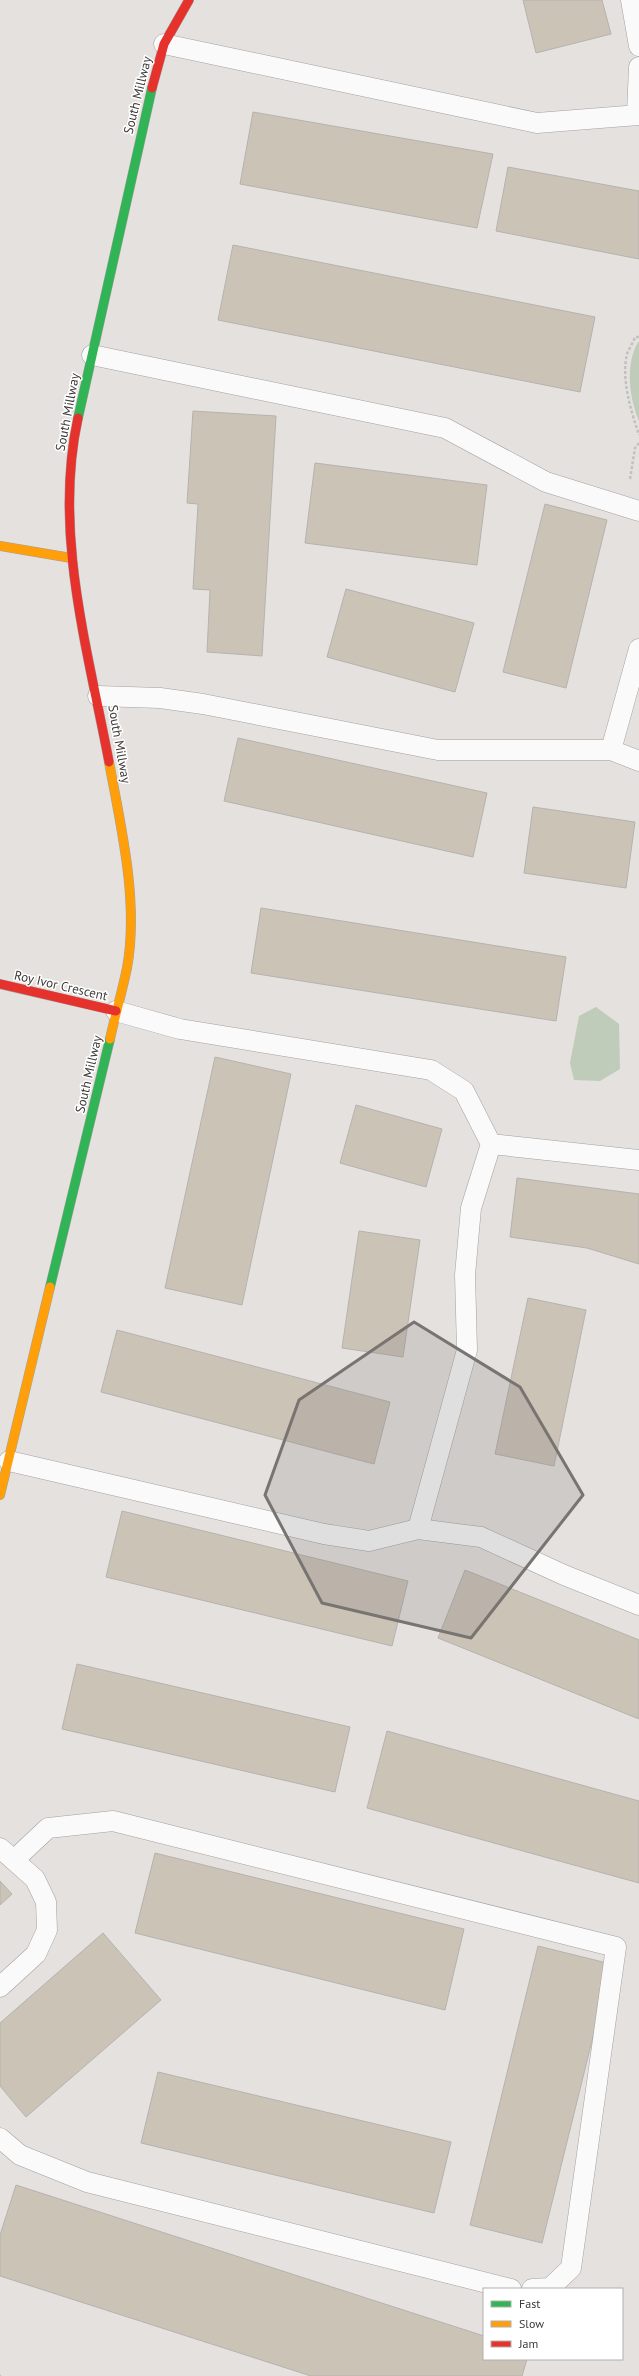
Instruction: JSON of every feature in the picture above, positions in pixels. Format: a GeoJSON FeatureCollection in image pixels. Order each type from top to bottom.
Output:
{"type":"FeatureCollection","features":[{"type":"Feature","properties":{"kind":"street","name":"South Millway"},"geometry":{"type":"LineString","coordinates":[[0,1495],[127,967],[130,912],[126,853],[98,696],[71,558],[68,498],[74,436],[146,109],[164,44],[189,0]]}},
{"type":"Feature","properties":{"kind":"street"},"geometry":{"type":"LineString","coordinates":[[0,546],[71,558]]}},
{"type":"Feature","properties":{"kind":"street","name":"Roy Ivor Crescent"},"geometry":{"type":"LineString","coordinates":[[0,984],[116,1011]]}},
{"type":"Feature","properties":{"kind":"lane"},"geometry":{"type":"LineString","coordinates":[[631,0],[639,46]]}},
{"type":"Feature","properties":{"kind":"lane"},"geometry":{"type":"LineString","coordinates":[[164,44],[537,123],[638,115],[639,67]]}},
{"type":"Feature","properties":{"kind":"lane"},"geometry":{"type":"LineString","coordinates":[[92,356],[445,428],[546,482],[632,509]]}},
{"type":"Feature","properties":{"kind":"lane"},"geometry":{"type":"LineString","coordinates":[[611,750],[639,649]]}},
{"type":"Feature","properties":{"kind":"lane"},"geometry":{"type":"LineString","coordinates":[[98,696],[160,698],[203,704],[438,750],[611,750],[639,761]]}},
{"type":"Feature","properties":{"kind":"lane"},"geometry":{"type":"LineString","coordinates":[[116,1011],[180,1029],[431,1070],[464,1091],[491,1144],[471,1208],[465,1275],[467,1350],[418,1528]]}},
{"type":"Feature","properties":{"kind":"lane"},"geometry":{"type":"LineString","coordinates":[[491,1144],[639,1160]]}},
{"type":"Feature","properties":{"kind":"lane"},"geometry":{"type":"LineString","coordinates":[[9,1461],[324,1534],[368,1541],[418,1528],[481,1537],[564,1575],[639,1605]]}},
{"type":"Feature","properties":{"kind":"lane"},"geometry":{"type":"LineString","coordinates":[[0,1987],[36,1954],[47,1930],[46,1902],[35,1879],[7,1854],[48,1828],[113,1821],[616,1947],[571,2268],[550,2288]]}},
{"type":"Feature","properties":{"kind":"lane"},"geometry":{"type":"LineString","coordinates":[[0,2138],[20,2155],[87,2182],[507,2288]]}},
{"type":"Feature","properties":{"kind":"path"},"geometry":{"type":"LineString","coordinates":[[639,337],[635,337],[628,353],[625,369],[633,416],[639,435]]}},
{"type":"Feature","properties":{"kind":"path"},"geometry":{"type":"LineString","coordinates":[[632,509],[635,448],[639,443]]}},
{"type":"Feature","properties":{"kind":"highlighted area"},"geometry":{"type":"Polygon","coordinates":[[[414,1322],[520,1387],[583,1495],[471,1638],[322,1603],[265,1495],[299,1400],[414,1322]]]}},
{"type":"Feature","properties":{"kind":"green space"},"geometry":{"type":"Polygon","coordinates":[[[638,342],[639,421],[633,402],[630,381],[631,361],[638,342]]]}},
{"type":"Feature","properties":{"kind":"green space"},"geometry":{"type":"Polygon","coordinates":[[[596,1007],[619,1024],[620,1069],[600,1081],[574,1080],[570,1063],[579,1016],[596,1007]]]}},
{"type":"Feature","properties":{"kind":"building"},"geometry":{"type":"Polygon","coordinates":[[[523,0],[602,0],[611,34],[536,53],[523,0]]]}},
{"type":"Feature","properties":{"kind":"building"},"geometry":{"type":"Polygon","coordinates":[[[253,112],[493,154],[477,228],[240,184],[253,112]]]}},
{"type":"Feature","properties":{"kind":"building"},"geometry":{"type":"Polygon","coordinates":[[[508,167],[639,191],[639,259],[496,231],[508,167]]]}},
{"type":"Feature","properties":{"kind":"building"},"geometry":{"type":"Polygon","coordinates":[[[233,245],[595,317],[580,392],[218,320],[233,245]]]}},
{"type":"Feature","properties":{"kind":"building"},"geometry":{"type":"Polygon","coordinates":[[[193,411],[276,416],[262,656],[207,652],[210,590],[193,589],[198,504],[187,503],[193,411]]]}},
{"type":"Feature","properties":{"kind":"building"},"geometry":{"type":"Polygon","coordinates":[[[315,463],[487,485],[477,565],[305,543],[315,463]]]}},
{"type":"Feature","properties":{"kind":"building"},"geometry":{"type":"Polygon","coordinates":[[[545,504],[607,520],[566,688],[503,672],[545,504]]]}},
{"type":"Feature","properties":{"kind":"building"},"geometry":{"type":"Polygon","coordinates":[[[346,589],[474,623],[455,692],[327,657],[346,589]]]}},
{"type":"Feature","properties":{"kind":"building"},"geometry":{"type":"Polygon","coordinates":[[[238,738],[487,793],[473,857],[224,801],[238,738]]]}},
{"type":"Feature","properties":{"kind":"building"},"geometry":{"type":"Polygon","coordinates":[[[533,807],[635,822],[626,888],[524,873],[533,807]]]}},
{"type":"Feature","properties":{"kind":"building"},"geometry":{"type":"Polygon","coordinates":[[[261,908],[566,957],[556,1021],[251,973],[261,908]]]}},
{"type":"Feature","properties":{"kind":"building"},"geometry":{"type":"Polygon","coordinates":[[[215,1057],[291,1074],[242,1305],[165,1288],[215,1057]]]}},
{"type":"Feature","properties":{"kind":"building"},"geometry":{"type":"Polygon","coordinates":[[[356,1105],[442,1129],[426,1187],[340,1163],[356,1105]]]}},
{"type":"Feature","properties":{"kind":"building"},"geometry":{"type":"Polygon","coordinates":[[[517,1178],[639,1194],[639,1264],[587,1248],[510,1237],[517,1178]]]}},
{"type":"Feature","properties":{"kind":"building"},"geometry":{"type":"Polygon","coordinates":[[[359,1231],[420,1240],[403,1357],[342,1348],[359,1231]]]}},
{"type":"Feature","properties":{"kind":"building"},"geometry":{"type":"Polygon","coordinates":[[[528,1298],[586,1310],[554,1466],[495,1454],[528,1298]]]}},
{"type":"Feature","properties":{"kind":"building"},"geometry":{"type":"Polygon","coordinates":[[[117,1330],[390,1402],[374,1464],[101,1392],[117,1330]]]}},
{"type":"Feature","properties":{"kind":"building"},"geometry":{"type":"Polygon","coordinates":[[[122,1511],[408,1581],[392,1646],[106,1577],[122,1511]]]}},
{"type":"Feature","properties":{"kind":"building"},"geometry":{"type":"Polygon","coordinates":[[[465,1570],[639,1640],[639,1719],[438,1638],[465,1570]]]}},
{"type":"Feature","properties":{"kind":"building"},"geometry":{"type":"Polygon","coordinates":[[[77,1664],[350,1727],[335,1792],[62,1729],[77,1664]]]}},
{"type":"Feature","properties":{"kind":"building"},"geometry":{"type":"Polygon","coordinates":[[[387,1731],[639,1801],[639,1883],[367,1808],[387,1731]]]}},
{"type":"Feature","properties":{"kind":"building"},"geometry":{"type":"Polygon","coordinates":[[[155,1853],[464,1929],[445,2010],[135,1933],[155,1853]]]}},
{"type":"Feature","properties":{"kind":"building"},"geometry":{"type":"Polygon","coordinates":[[[0,1881],[12,1894],[0,1905],[0,1881]]]}},
{"type":"Feature","properties":{"kind":"building"},"geometry":{"type":"Polygon","coordinates":[[[103,1933],[161,2000],[26,2117],[0,2086],[0,2023],[103,1933]]]}},
{"type":"Feature","properties":{"kind":"building"},"geometry":{"type":"Polygon","coordinates":[[[538,1946],[611,1964],[542,2243],[470,2225],[538,1946]]]}},
{"type":"Feature","properties":{"kind":"building"},"geometry":{"type":"Polygon","coordinates":[[[158,2072],[451,2142],[434,2213],[141,2143],[158,2072]]]}},
{"type":"Feature","properties":{"kind":"building"},"geometry":{"type":"Polygon","coordinates":[[[16,2185],[483,2336],[483,2360],[527,2360],[522,2376],[311,2376],[0,2276],[0,2235],[16,2185]]]}},
{"type":"Feature","properties":{"kind":"traffic: fast"},"geometry":{"type":"LineString","coordinates":[[78,418],[152,88]]}},
{"type":"Feature","properties":{"kind":"traffic: fast"},"geometry":{"type":"LineString","coordinates":[[50,1287],[110,1039]]}},
{"type":"Feature","properties":{"kind":"traffic: slow"},"geometry":{"type":"LineString","coordinates":[[0,546],[71,558]]}},
{"type":"Feature","properties":{"kind":"traffic: slow"},"geometry":{"type":"LineString","coordinates":[[109,762],[127,865],[131,917],[127,968],[110,1039]]}},
{"type":"Feature","properties":{"kind":"traffic: slow"},"geometry":{"type":"LineString","coordinates":[[0,1495],[50,1287]]}},
{"type":"Feature","properties":{"kind":"traffic: jam"},"geometry":{"type":"LineString","coordinates":[[152,88],[164,44],[189,0]]}},
{"type":"Feature","properties":{"kind":"traffic: jam"},"geometry":{"type":"LineString","coordinates":[[78,418],[71,461],[69,504],[71,547],[83,634],[109,762]]}},
{"type":"Feature","properties":{"kind":"traffic: jam"},"geometry":{"type":"LineString","coordinates":[[0,984],[116,1011]]}}]}
